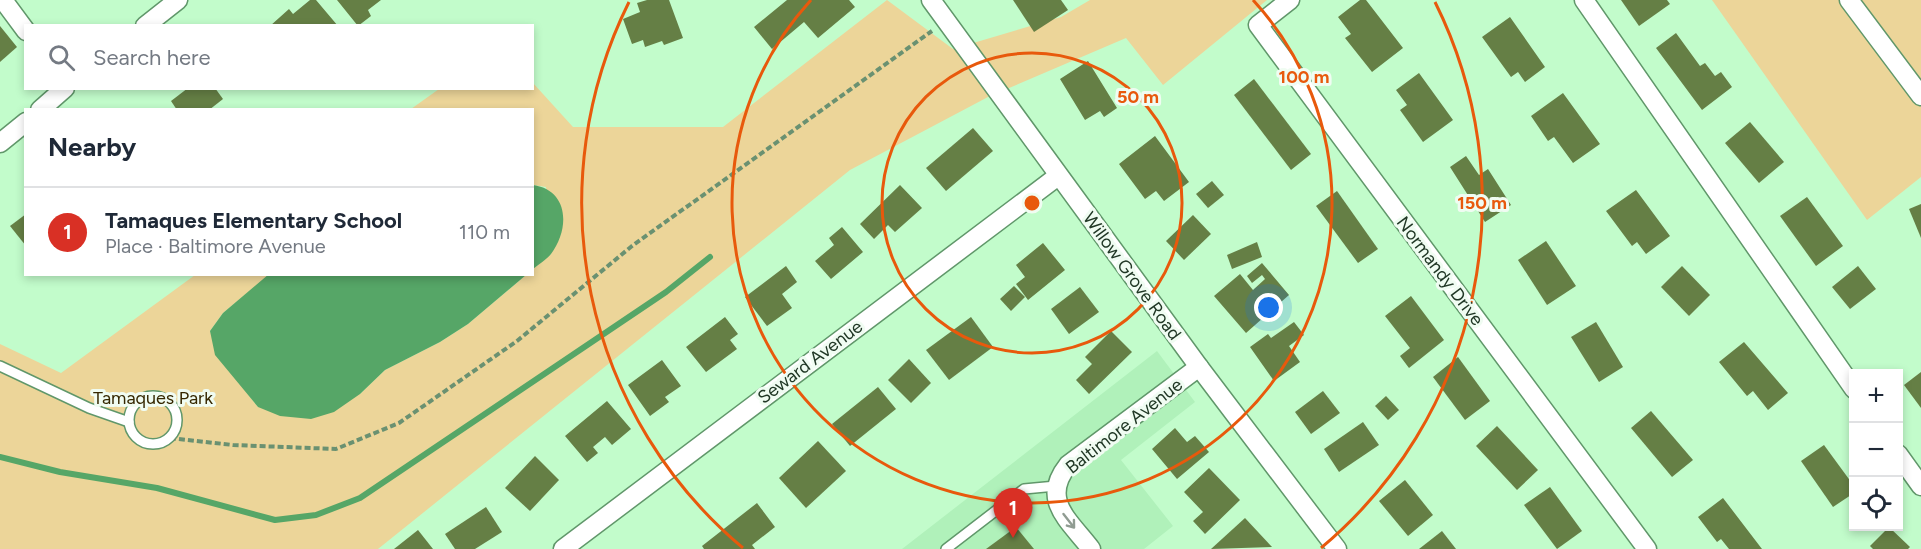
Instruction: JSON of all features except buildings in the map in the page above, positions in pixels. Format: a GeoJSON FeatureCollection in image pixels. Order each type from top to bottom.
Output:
{"type":"FeatureCollection","features":[{"type":"Feature","properties":{"kind":"street"},"geometry":{"type":"LineString","coordinates":[[3,0],[24,28]]}},
{"type":"Feature","properties":{"kind":"street"},"geometry":{"type":"LineString","coordinates":[[148,24],[178,0]]}},
{"type":"Feature","properties":{"kind":"street","name":"Willow Grove Road"},"geometry":{"type":"LineString","coordinates":[[931,0],[1199,368],[1337,549]]}},
{"type":"Feature","properties":{"kind":"street","name":"Normandy Drive"},"geometry":{"type":"LineString","coordinates":[[1290,0],[1258,26],[1647,549]]}},
{"type":"Feature","properties":{"kind":"street"},"geometry":{"type":"LineString","coordinates":[[1584,0],[1849,382]]}},
{"type":"Feature","properties":{"kind":"street"},"geometry":{"type":"LineString","coordinates":[[1849,0],[1921,96]]}},
{"type":"Feature","properties":{"kind":"street"},"geometry":{"type":"LineString","coordinates":[[42,108],[63,90]]}},
{"type":"Feature","properties":{"kind":"street"},"geometry":{"type":"LineString","coordinates":[[0,143],[24,124]]}},
{"type":"Feature","properties":{"kind":"street","name":"Seward Avenue"},"geometry":{"type":"LineString","coordinates":[[563,549],[1058,176]]}},
{"type":"Feature","properties":{"kind":"street","name":"Baltimore Avenue"},"geometry":{"type":"LineString","coordinates":[[1091,549],[1056,501],[1056,486],[1068,465],[1199,368]]}},
{"type":"Feature","properties":{"kind":"street"},"geometry":{"type":"LineString","coordinates":[[1903,460],[1921,486]]}},
{"type":"Feature","properties":{"kind":"lane"},"geometry":{"type":"LineString","coordinates":[[0,366],[89,408],[129,422]]}},
{"type":"Feature","properties":{"kind":"lane"},"geometry":{"type":"LineString","coordinates":[[146,397],[163,397],[170,402],[178,424],[170,438],[156,444],[148,444],[135,436],[129,422],[133,406],[139,400],[146,397]]}},
{"type":"Feature","properties":{"kind":"lane"},"geometry":{"type":"LineString","coordinates":[[946,549],[1024,489],[1056,486]]}},
{"type":"Feature","properties":{"kind":"path"},"geometry":{"type":"LineString","coordinates":[[170,438],[233,445],[336,449],[399,423],[517,341],[632,246],[945,22]]}},
{"type":"Feature","properties":{"kind":"shaded area"},"geometry":{"type":"Polygon","coordinates":[[[534,185],[545,188],[554,194],[563,212],[561,233],[557,244],[534,268],[534,185]]]}},
{"type":"Feature","properties":{"kind":"shaded area"},"geometry":{"type":"Polygon","coordinates":[[[267,276],[525,276],[468,324],[440,342],[385,370],[360,394],[334,412],[311,419],[280,416],[258,407],[215,355],[210,331],[223,313],[267,276]]]}},
{"type":"Feature","properties":{"kind":"shaded area"},"geometry":{"type":"Polygon","coordinates":[[[1157,351],[1195,402],[1121,460],[1173,526],[1144,549],[902,549],[1157,351]]]}},
{"type":"Feature","properties":{"kind":"green space","name":"Tamaques Park"},"geometry":{"type":"Polygon","coordinates":[[[887,0],[953,49],[1061,17],[1090,0],[1267,0],[1163,85],[1126,38],[988,97],[850,170],[378,549],[0,549],[0,344],[61,373],[194,276],[268,276],[223,313],[210,331],[237,380],[258,407],[360,394],[385,370],[440,342],[468,324],[525,276],[534,276],[534,268],[551,254],[546,187],[534,185],[534,108],[412,108],[438,90],[534,90],[534,84],[573,127],[723,127],[887,0]]]}},
{"type":"Feature","properties":{"kind":"green space"},"geometry":{"type":"Polygon","coordinates":[[[1712,0],[1921,0],[1921,177],[1867,220],[1712,0]]]}},
{"type":"Feature","properties":{"kind":"waterway"},"geometry":{"type":"LineString","coordinates":[[0,457],[60,472],[157,488],[275,520],[316,515],[360,498],[666,292],[710,257]]}},
{"type":"Feature","properties":{"kind":"place","name":"Tamaques Elementary School"},"geometry":{"type":"Point","coordinates":[1013,538]}}]}
